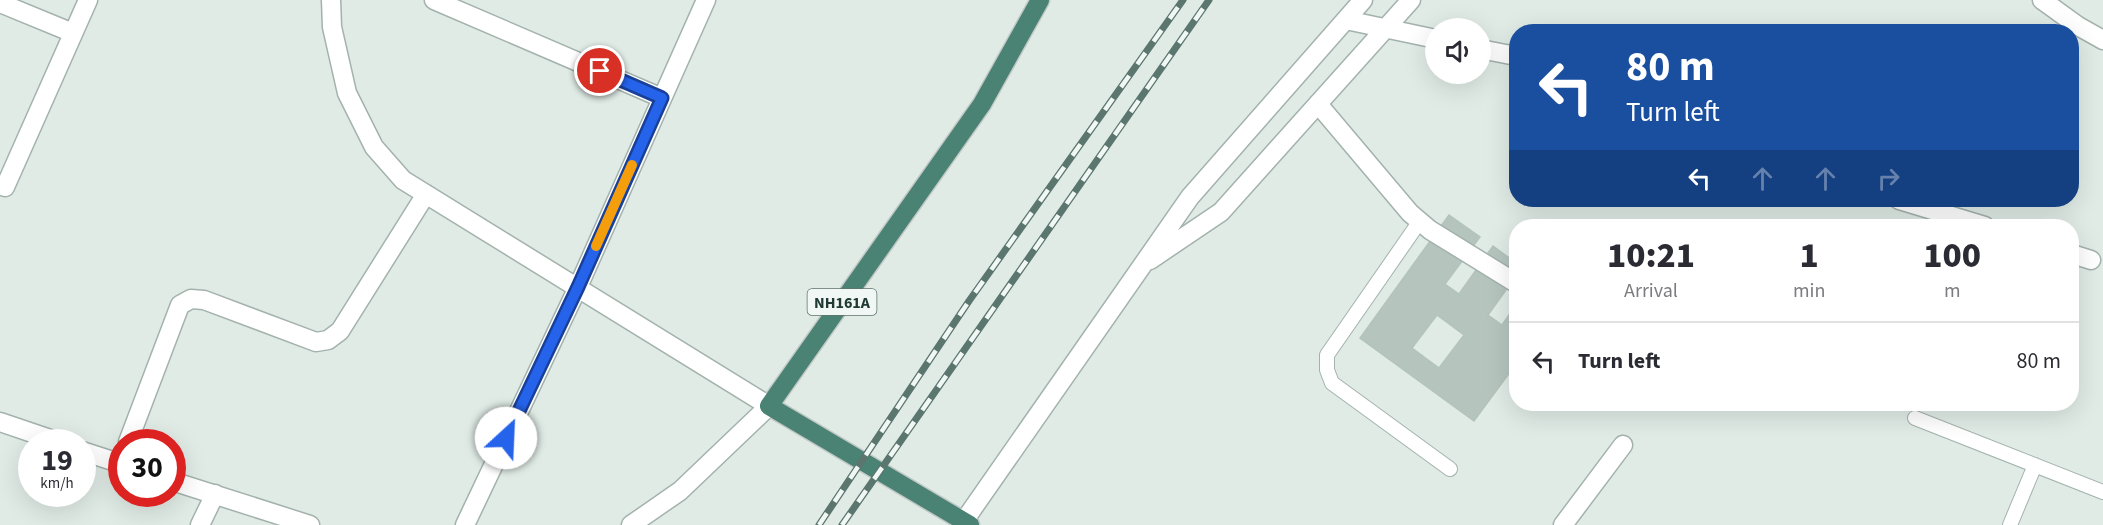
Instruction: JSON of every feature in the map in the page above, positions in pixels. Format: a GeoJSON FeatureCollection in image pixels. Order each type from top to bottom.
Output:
{"type":"FeatureCollection","features":[{"type":"Feature","properties":{"kind":"highway","name":"NH161A"},"geometry":{"type":"LineString","coordinates":[[769,406],[982,104],[1040,0]]}},
{"type":"Feature","properties":{"kind":"highway"},"geometry":{"type":"LineString","coordinates":[[769,406],[966,524]]}},
{"type":"Feature","properties":{"kind":"street"},"geometry":{"type":"LineString","coordinates":[[5,187],[88,0]]}},
{"type":"Feature","properties":{"kind":"street"},"geometry":{"type":"LineString","coordinates":[[332,0],[332,27],[347,93],[374,147],[403,180],[769,406],[680,491],[630,525]]}},
{"type":"Feature","properties":{"kind":"street"},"geometry":{"type":"LineString","coordinates":[[434,0],[662,98]]}},
{"type":"Feature","properties":{"kind":"street"},"geometry":{"type":"LineString","coordinates":[[465,525],[578,287],[706,0]]}},
{"type":"Feature","properties":{"kind":"street"},"geometry":{"type":"LineString","coordinates":[[966,524],[1190,197],[1363,0]]}},
{"type":"Feature","properties":{"kind":"street"},"geometry":{"type":"LineString","coordinates":[[1142,266],[1221,212],[1411,0]]}},
{"type":"Feature","properties":{"kind":"street"},"geometry":{"type":"LineString","coordinates":[[2042,0],[2075,24]]}},
{"type":"Feature","properties":{"kind":"street"},"geometry":{"type":"LineString","coordinates":[[0,3],[73,33]]}},
{"type":"Feature","properties":{"kind":"street"},"geometry":{"type":"LineString","coordinates":[[1346,20],[1425,37]]}},
{"type":"Feature","properties":{"kind":"street"},"geometry":{"type":"LineString","coordinates":[[2079,27],[2103,40]]}},
{"type":"Feature","properties":{"kind":"street"},"geometry":{"type":"LineString","coordinates":[[1491,51],[1509,55]]}},
{"type":"Feature","properties":{"kind":"street"},"geometry":{"type":"LineString","coordinates":[[1318,104],[1410,213],[1430,230],[1509,279]]}},
{"type":"Feature","properties":{"kind":"street"},"geometry":{"type":"LineString","coordinates":[[133,429],[180,305],[192,299],[204,300],[316,342],[328,340],[340,331],[426,194]]}},
{"type":"Feature","properties":{"kind":"street"},"geometry":{"type":"LineString","coordinates":[[1922,207],[1962,219]]}},
{"type":"Feature","properties":{"kind":"street"},"geometry":{"type":"LineString","coordinates":[[2079,256],[2091,260]]}},
{"type":"Feature","properties":{"kind":"street"},"geometry":{"type":"LineString","coordinates":[[0,422],[21,429]]}},
{"type":"Feature","properties":{"kind":"street"},"geometry":{"type":"LineString","coordinates":[[1563,525],[1623,445]]}},
{"type":"Feature","properties":{"kind":"street"},"geometry":{"type":"LineString","coordinates":[[186,485],[310,525]]}},
{"type":"Feature","properties":{"kind":"street"},"geometry":{"type":"LineString","coordinates":[[200,525],[215,494]]}},
{"type":"Feature","properties":{"kind":"lane"},"geometry":{"type":"LineString","coordinates":[[1420,221],[1327,355],[1327,370],[1332,383],[1450,469]]}},
{"type":"Feature","properties":{"kind":"lane"},"geometry":{"type":"LineString","coordinates":[[1915,418],[2103,492]]}},
{"type":"Feature","properties":{"kind":"lane"},"geometry":{"type":"LineString","coordinates":[[2010,525],[2035,465]]}},
{"type":"Feature","properties":{"kind":"building"},"geometry":{"type":"Polygon","coordinates":[[[1449,215],[1480,237],[1445,284],[1459,294],[1493,246],[1509,258],[1509,286],[1488,315],[1502,325],[1509,315],[1509,374],[1474,421],[1360,338],[1449,215]],[[1437,315],[1412,348],[1439,368],[1464,335],[1437,315]]]}},
{"type":"Feature","properties":{"kind":"railway"},"geometry":{"type":"LineString","coordinates":[[819,525],[969,301],[1183,0]]}},
{"type":"Feature","properties":{"kind":"railway"},"geometry":{"type":"LineString","coordinates":[[842,525],[1209,0]]}},
{"type":"Feature","properties":{"kind":"slow traffic"},"geometry":{"type":"LineString","coordinates":[[596,246],[632,165]]}},
{"type":"Feature","properties":{"kind":"route"},"geometry":{"type":"LineString","coordinates":[[506,438],[578,287],[662,98],[600,71]]}}]}
